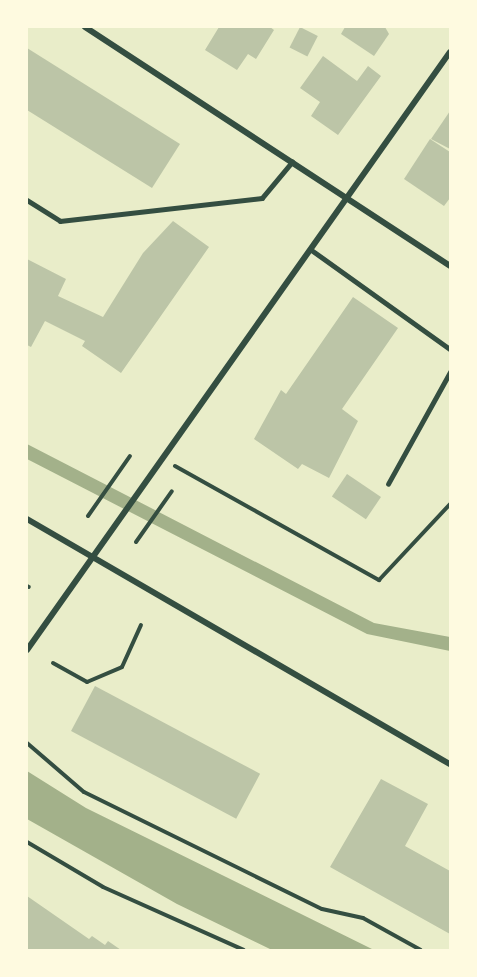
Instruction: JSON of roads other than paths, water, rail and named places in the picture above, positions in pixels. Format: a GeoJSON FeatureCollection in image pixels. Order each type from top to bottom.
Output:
{"type":"FeatureCollection","features":[{"type":"Feature","properties":{"kind":"street"},"geometry":{"type":"LineString","coordinates":[[85,27],[450,266]]}},
{"type":"Feature","properties":{"kind":"street"},"geometry":{"type":"LineString","coordinates":[[27,650],[313,251],[347,198],[450,52]]}},
{"type":"Feature","properties":{"kind":"street"},"geometry":{"type":"LineString","coordinates":[[27,519],[95,554],[450,764]]}},
{"type":"Feature","properties":{"kind":"lane"},"geometry":{"type":"LineString","coordinates":[[27,200],[60,221],[262,198],[292,162]]}},
{"type":"Feature","properties":{"kind":"lane"},"geometry":{"type":"LineString","coordinates":[[313,251],[450,349]]}},
{"type":"Feature","properties":{"kind":"lane"},"geometry":{"type":"LineString","coordinates":[[388,484],[450,372]]}}]}
